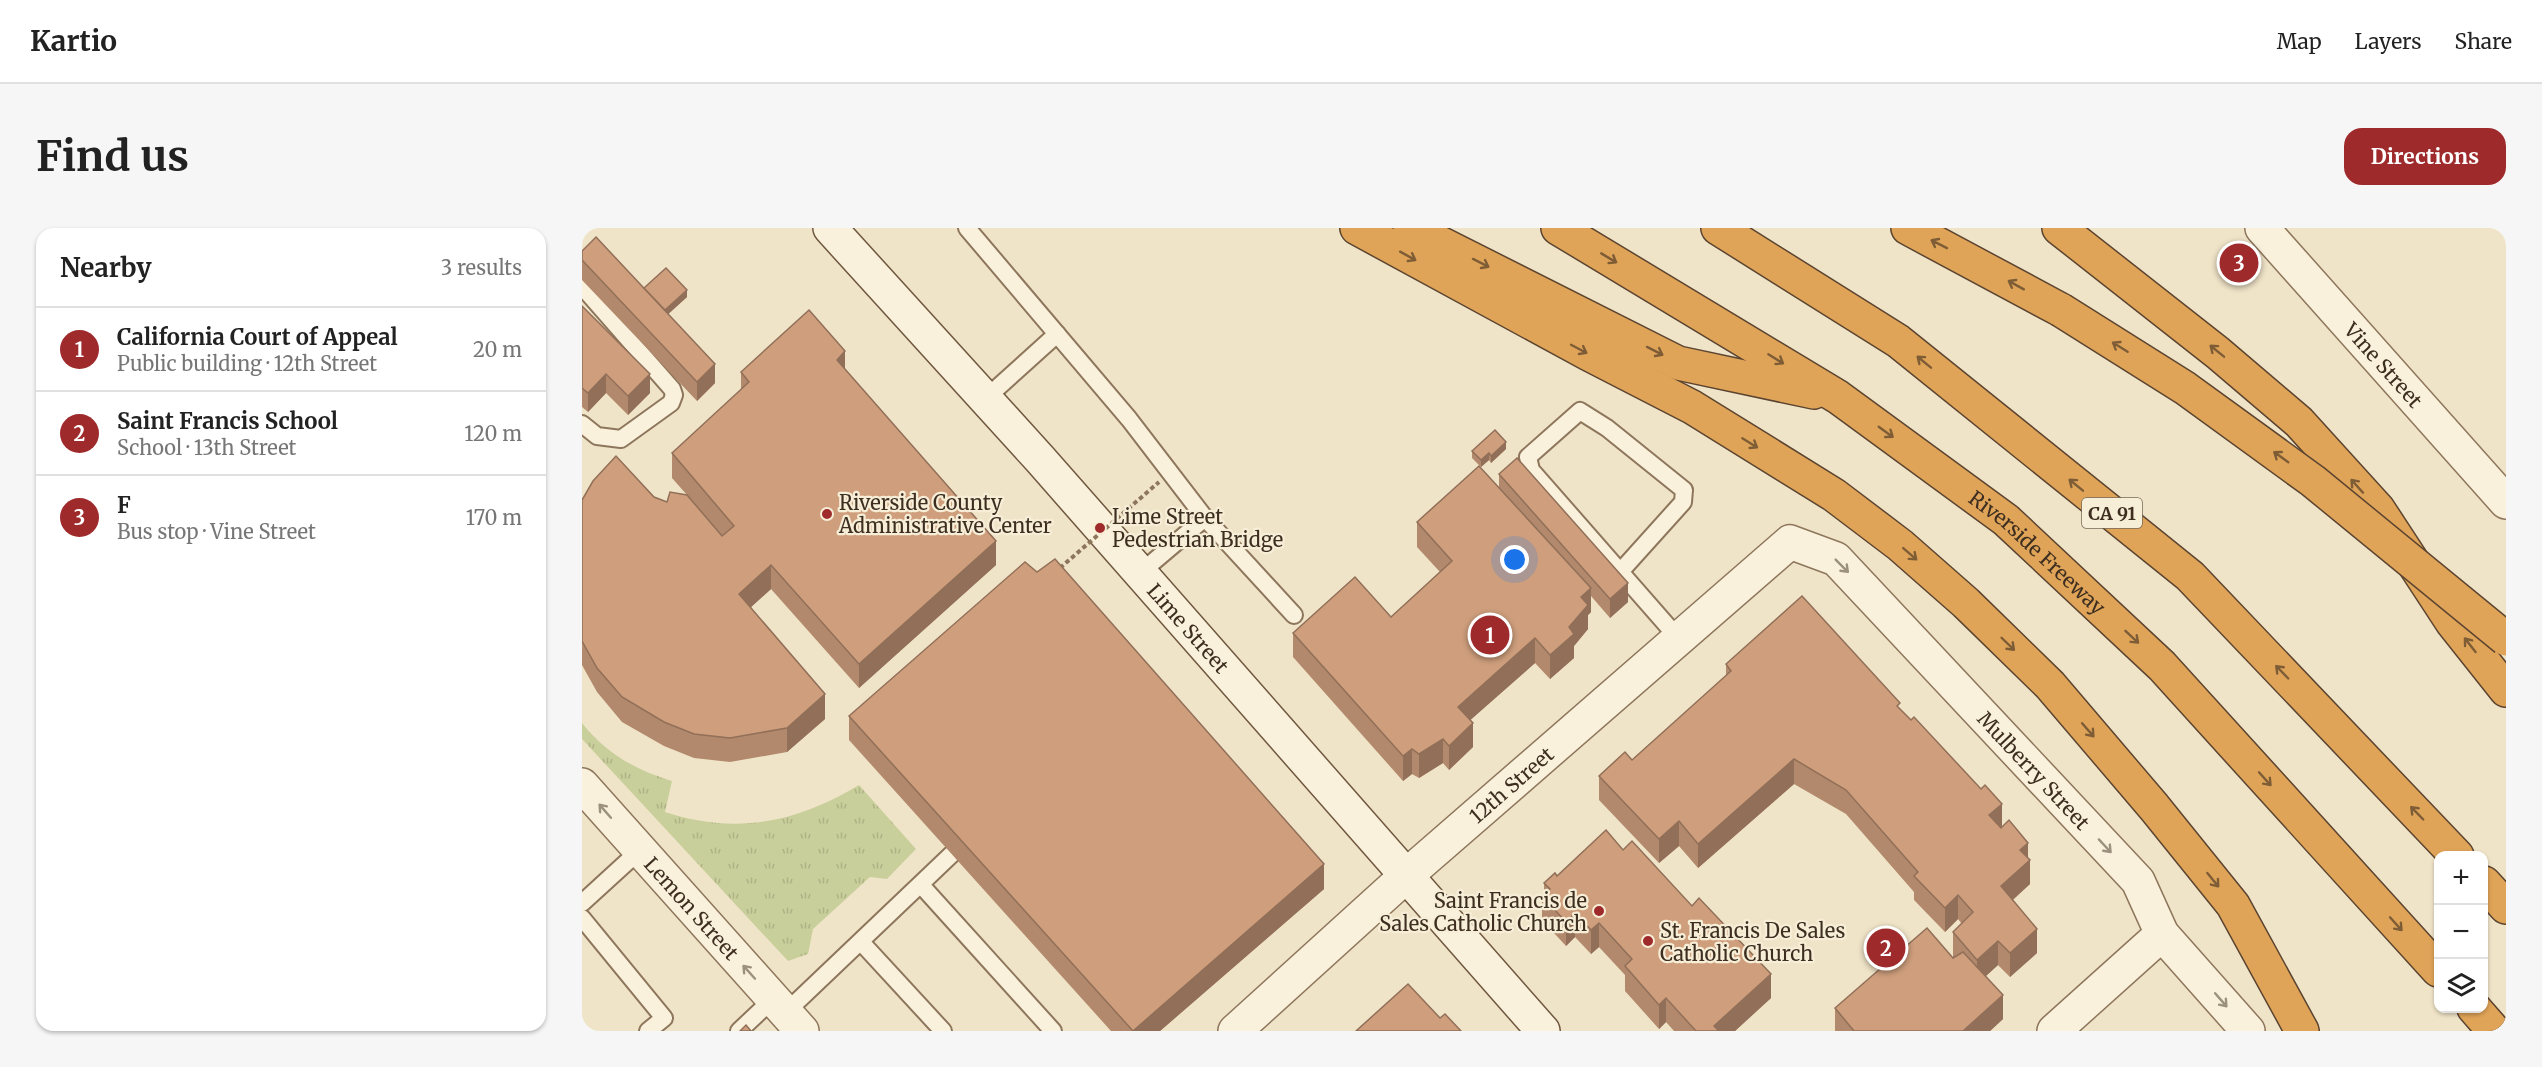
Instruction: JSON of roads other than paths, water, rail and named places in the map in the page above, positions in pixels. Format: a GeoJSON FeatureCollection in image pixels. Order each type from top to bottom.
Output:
{"type":"FeatureCollection","features":[{"type":"Feature","properties":{"kind":"highway"},"geometry":{"type":"LineString","coordinates":[[1357,228],[1587,353],[1692,407],[1834,495],[1900,545],[1966,603],[2050,685],[2154,807],[2233,905],[2302,1031]]}},
{"type":"Feature","properties":{"kind":"highway"},"geometry":{"type":"LineString","coordinates":[[1410,228],[1678,363],[1838,397]]}},
{"type":"Feature","properties":{"kind":"highway","name":"Riverside Freeway"},"geometry":{"type":"LineString","coordinates":[[1558,228],[1838,397],[2006,520],[2162,666],[2434,965]]}},
{"type":"Feature","properties":{"kind":"highway","name":"CA 91"},"geometry":{"type":"LineString","coordinates":[[1718,228],[1898,341],[2190,576],[2453,851]]}},
{"type":"Feature","properties":{"kind":"highway"},"geometry":{"type":"LineString","coordinates":[[1908,228],[2061,310],[2185,388],[2313,481],[2506,639]]}},
{"type":"Feature","properties":{"kind":"highway"},"geometry":{"type":"LineString","coordinates":[[2059,228],[2218,352],[2299,422],[2378,508],[2452,622],[2506,690]]}},
{"type":"Feature","properties":{"kind":"highway"},"geometry":{"type":"LineString","coordinates":[[2488,887],[2506,907]]}},
{"type":"Feature","properties":{"kind":"highway"},"geometry":{"type":"LineString","coordinates":[[2478,1013],[2494,1031]]}},
{"type":"Feature","properties":{"kind":"street","name":"Lime Street"},"geometry":{"type":"LineString","coordinates":[[830,228],[1140,573],[1543,1031]]}},
{"type":"Feature","properties":{"kind":"street","name":"Vine Street"},"geometry":{"type":"LineString","coordinates":[[2269,230],[2506,502]]}},
{"type":"Feature","properties":{"kind":"street","name":"12th Street"},"geometry":{"type":"LineString","coordinates":[[1236,1031],[1407,875],[1790,542]]}},
{"type":"Feature","properties":{"kind":"street","name":"Mulberry Street"},"geometry":{"type":"LineString","coordinates":[[1790,542],[1836,559],[2138,881],[2162,934],[2248,1031]]}},
{"type":"Feature","properties":{"kind":"street","name":"Lemon Street"},"geometry":{"type":"LineString","coordinates":[[582,784],[787,1014]]}},
{"type":"Feature","properties":{"kind":"street"},"geometry":{"type":"LineString","coordinates":[[2054,1031],[2162,934]]}},
{"type":"Feature","properties":{"kind":"lane"},"geometry":{"type":"LineString","coordinates":[[968,228],[1129,419],[1205,518],[1294,615]]}},
{"type":"Feature","properties":{"kind":"lane"},"geometry":{"type":"LineString","coordinates":[[582,286],[672,388],[674,395],[671,403],[621,439],[597,436],[582,424]]}},
{"type":"Feature","properties":{"kind":"lane"},"geometry":{"type":"LineString","coordinates":[[985,399],[1057,334]]}},
{"type":"Feature","properties":{"kind":"lane"},"geometry":{"type":"LineString","coordinates":[[1620,572],[1683,502],[1684,490],[1606,428],[1580,411],[1528,457],[1531,470],[1678,639]]}},
{"type":"Feature","properties":{"kind":"lane"},"geometry":{"type":"LineString","coordinates":[[1140,573],[1205,518]]}},
{"type":"Feature","properties":{"kind":"lane"},"geometry":{"type":"LineString","coordinates":[[582,903],[639,850]]}},
{"type":"Feature","properties":{"kind":"lane"},"geometry":{"type":"LineString","coordinates":[[739,1031],[787,1014],[953,853]]}},
{"type":"Feature","properties":{"kind":"lane"},"geometry":{"type":"LineString","coordinates":[[921,885],[1053,1031]]}},
{"type":"Feature","properties":{"kind":"lane"},"geometry":{"type":"LineString","coordinates":[[582,918],[664,1018],[648,1031]]}},
{"type":"Feature","properties":{"kind":"lane"},"geometry":{"type":"LineString","coordinates":[[861,942],[943,1031]]}},
{"type":"Feature","properties":{"kind":"place","name":"F"},"geometry":{"type":"Point","coordinates":[2239,263]}},
{"type":"Feature","properties":{"kind":"place","name":"Riverside County Administrative Center"},"geometry":{"type":"Point","coordinates":[827,514]}},
{"type":"Feature","properties":{"kind":"place","name":"Lime Street Pedestrian Bridge"},"geometry":{"type":"Point","coordinates":[1100,528]}},
{"type":"Feature","properties":{"kind":"place","name":"California Court of Appeal"},"geometry":{"type":"Point","coordinates":[1490,635]}},
{"type":"Feature","properties":{"kind":"place","name":"Saint Francis de Sales Catholic Church"},"geometry":{"type":"Point","coordinates":[1599,911]}},
{"type":"Feature","properties":{"kind":"place","name":"St. Francis De Sales Catholic Church"},"geometry":{"type":"Point","coordinates":[1648,941]}},
{"type":"Feature","properties":{"kind":"place","name":"Saint Francis School"},"geometry":{"type":"Point","coordinates":[1886,948]}}]}
